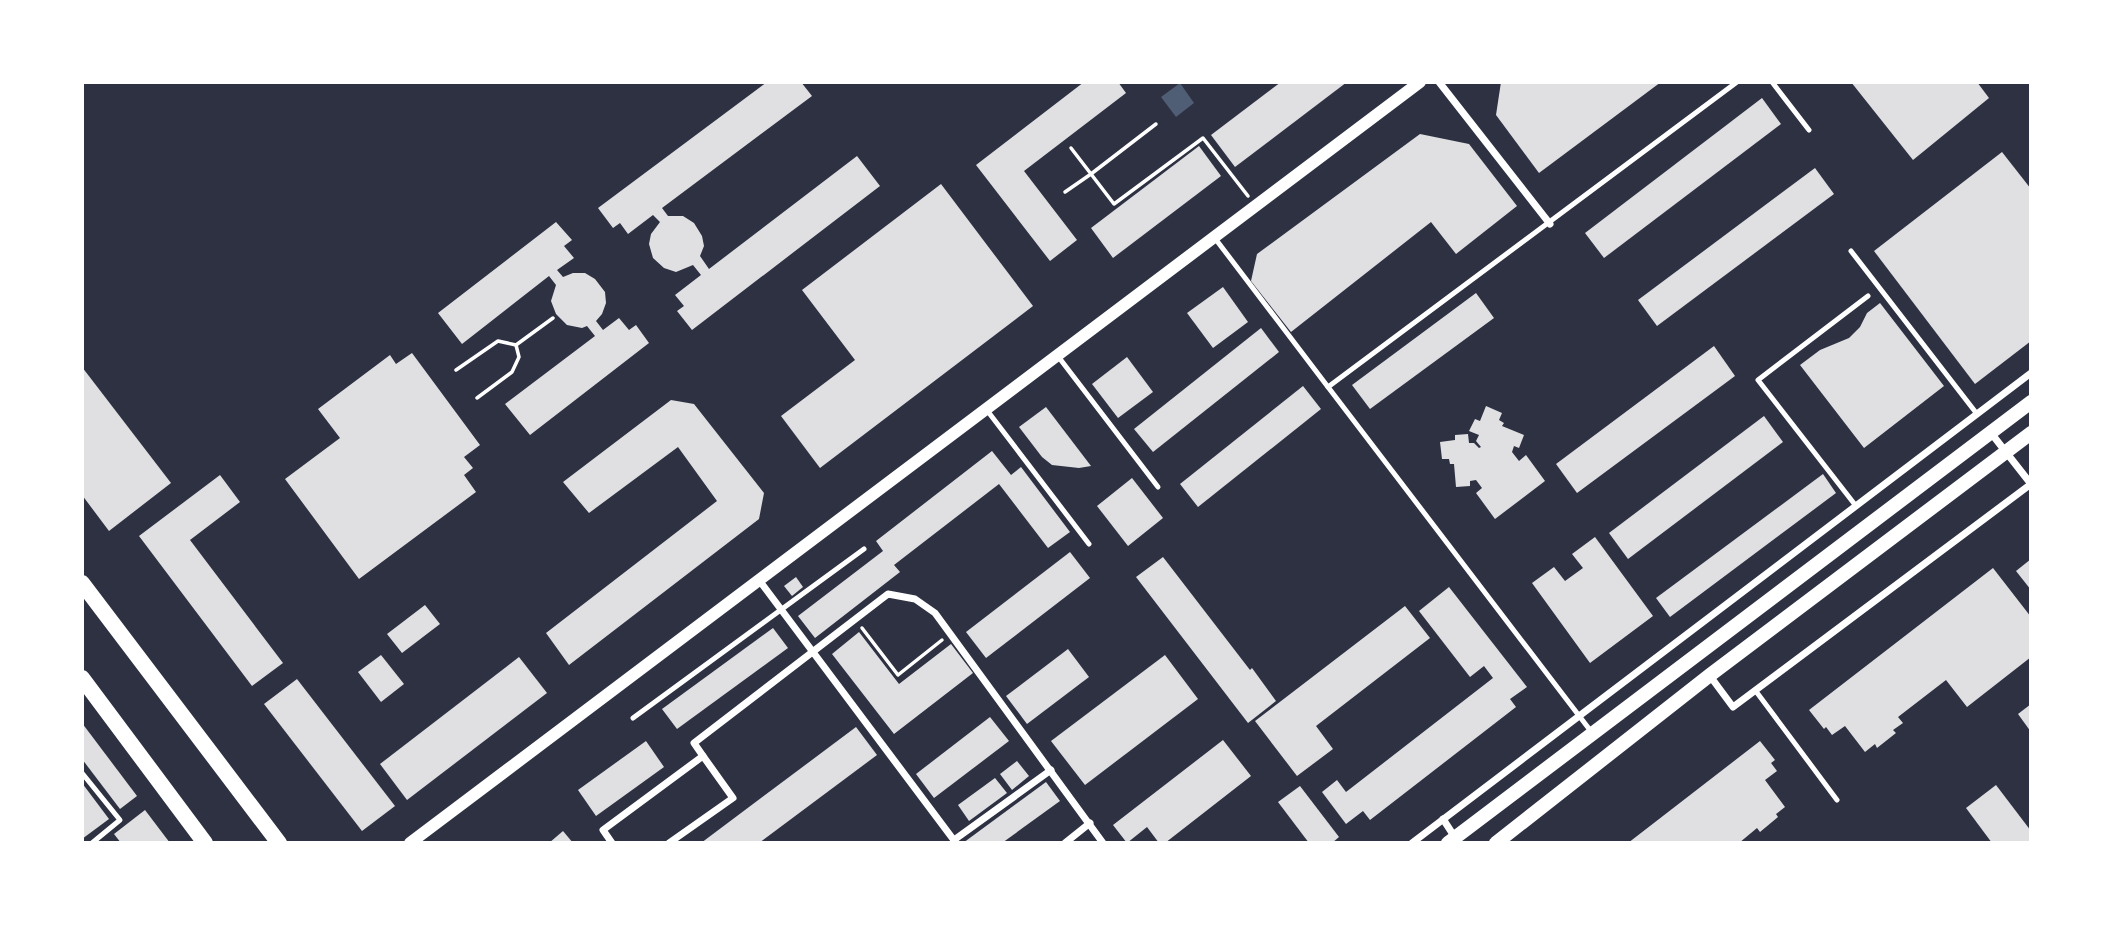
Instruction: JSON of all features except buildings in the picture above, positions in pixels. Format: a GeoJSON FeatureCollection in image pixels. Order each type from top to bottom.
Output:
{"type":"FeatureCollection","features":[{"type":"Feature","properties":{"kind":"main road"},"geometry":{"type":"LineString","coordinates":[[1454,841],[2031,402]]}},
{"type":"Feature","properties":{"kind":"main road"},"geometry":{"type":"LineString","coordinates":[[1496,843],[1710,675],[2031,433]]}},
{"type":"Feature","properties":{"kind":"main road"},"geometry":{"type":"LineString","coordinates":[[82,583],[279,843]]}},
{"type":"Feature","properties":{"kind":"main road"},"geometry":{"type":"LineString","coordinates":[[83,682],[205,843]]}},
{"type":"Feature","properties":{"kind":"street"},"geometry":{"type":"LineString","coordinates":[[410,843],[1420,82]]}},
{"type":"Feature","properties":{"kind":"street"},"geometry":{"type":"LineString","coordinates":[[1439,82],[1550,224]]}},
{"type":"Feature","properties":{"kind":"street"},"geometry":{"type":"LineString","coordinates":[[1412,843],[2031,373]]}},
{"type":"Feature","properties":{"kind":"street"},"geometry":{"type":"LineString","coordinates":[[1710,675],[1733,707],[2031,484],[1991,432]]}},
{"type":"Feature","properties":{"kind":"street"},"geometry":{"type":"LineString","coordinates":[[759,580],[955,842],[1051,769]]}},
{"type":"Feature","properties":{"kind":"street"},"geometry":{"type":"LineString","coordinates":[[669,843],[733,799],[694,743],[888,594],[915,600],[934,613],[1104,843]]}},
{"type":"Feature","properties":{"kind":"street"},"geometry":{"type":"LineString","coordinates":[[612,843],[603,830],[703,756]]}},
{"type":"Feature","properties":{"kind":"street"},"geometry":{"type":"LineString","coordinates":[[1443,819],[1454,841]]}},
{"type":"Feature","properties":{"kind":"street"},"geometry":{"type":"LineString","coordinates":[[1065,843],[1090,824]]}},
{"type":"Feature","properties":{"kind":"lane"},"geometry":{"type":"LineString","coordinates":[[1328,387],[1737,82]]}},
{"type":"Feature","properties":{"kind":"lane"},"geometry":{"type":"LineString","coordinates":[[1772,82],[1809,130]]}},
{"type":"Feature","properties":{"kind":"lane"},"geometry":{"type":"LineString","coordinates":[[1214,237],[1593,734]]}},
{"type":"Feature","properties":{"kind":"lane"},"geometry":{"type":"LineString","coordinates":[[1850,251],[1977,414]]}},
{"type":"Feature","properties":{"kind":"lane"},"geometry":{"type":"LineString","coordinates":[[1856,506],[1758,380],[1868,296]]}},
{"type":"Feature","properties":{"kind":"lane"},"geometry":{"type":"LineString","coordinates":[[1057,355],[1158,487]]}},
{"type":"Feature","properties":{"kind":"lane"},"geometry":{"type":"LineString","coordinates":[[986,409],[1089,544]]}},
{"type":"Feature","properties":{"kind":"lane"},"geometry":{"type":"LineString","coordinates":[[633,718],[864,549]]}},
{"type":"Feature","properties":{"kind":"lane"},"geometry":{"type":"LineString","coordinates":[[1755,690],[1837,800]]}},
{"type":"Feature","properties":{"kind":"lane"},"geometry":{"type":"LineString","coordinates":[[82,773],[120,820],[92,843]]}},
{"type":"Feature","properties":{"kind":"path"},"geometry":{"type":"LineString","coordinates":[[1065,192],[1156,124]]}},
{"type":"Feature","properties":{"kind":"path"},"geometry":{"type":"LineString","coordinates":[[1071,148],[1114,204],[1203,138],[1256,206]]}},
{"type":"Feature","properties":{"kind":"path"},"geometry":{"type":"LineString","coordinates":[[456,370],[498,341],[516,345],[553,318]]}},
{"type":"Feature","properties":{"kind":"path"},"geometry":{"type":"LineString","coordinates":[[477,398],[512,372],[519,356],[516,345]]}},
{"type":"Feature","properties":{"kind":"path"},"geometry":{"type":"LineString","coordinates":[[854,618],[898,675],[950,633]]}},
{"type":"Feature","properties":{"kind":"water"},"geometry":{"type":"Polygon","coordinates":[[[1180,83],[1194,103],[1176,117],[1161,97],[1180,83]]]}}]}
